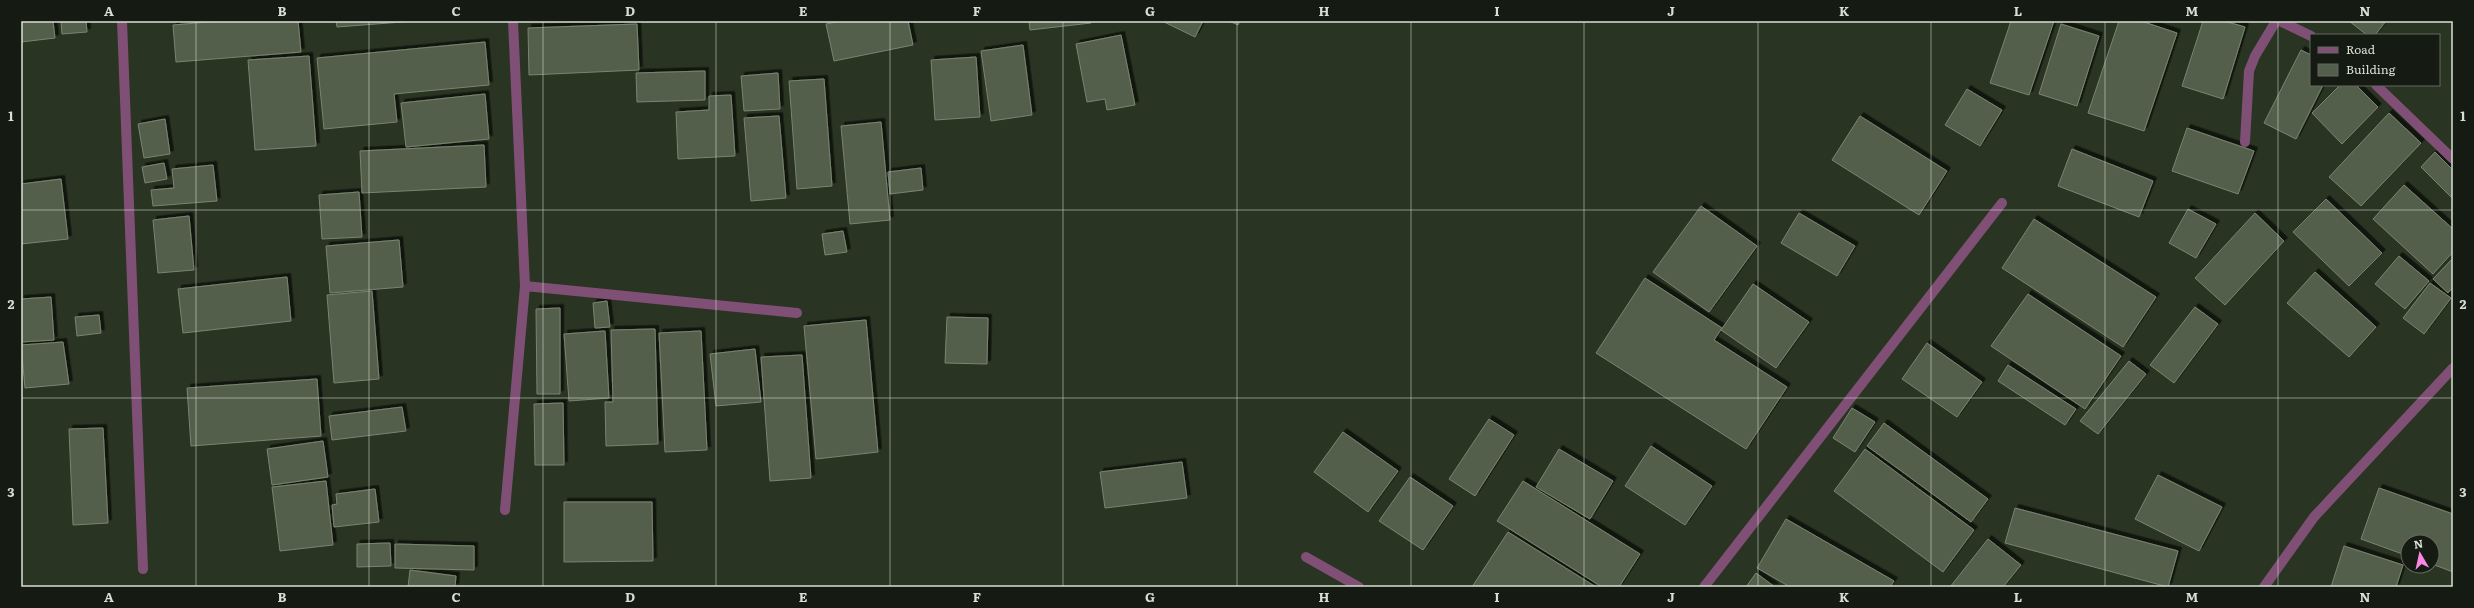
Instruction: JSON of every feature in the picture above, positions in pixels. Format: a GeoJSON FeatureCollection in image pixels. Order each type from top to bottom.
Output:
{"type":"FeatureCollection","features":[{"type":"Feature","properties":{"kind":"street"},"geometry":{"type":"LineString","coordinates":[[122,21],[143,569]]}},
{"type":"Feature","properties":{"kind":"street"},"geometry":{"type":"LineString","coordinates":[[505,510],[525,286],[513,21]]}},
{"type":"Feature","properties":{"kind":"street"},"geometry":{"type":"LineString","coordinates":[[2245,142],[2249,71],[2255,56],[2276,21]]}},
{"type":"Feature","properties":{"kind":"street"},"geometry":{"type":"LineString","coordinates":[[2280,21],[2310,36]]}},
{"type":"Feature","properties":{"kind":"street"},"geometry":{"type":"LineString","coordinates":[[2377,86],[2453,159]]}},
{"type":"Feature","properties":{"kind":"street"},"geometry":{"type":"LineString","coordinates":[[1704,587],[2002,203]]}},
{"type":"Feature","properties":{"kind":"street"},"geometry":{"type":"LineString","coordinates":[[525,286],[798,313]]}},
{"type":"Feature","properties":{"kind":"street"},"geometry":{"type":"LineString","coordinates":[[2264,587],[2314,516],[2453,368]]}},
{"type":"Feature","properties":{"kind":"street"},"geometry":{"type":"LineString","coordinates":[[1306,557],[1359,587]]}},
{"type":"Feature","properties":{"kind":"building"},"geometry":{"type":"Polygon","coordinates":[[[21,21],[53,21],[55,38],[21,42],[21,21]]]}},
{"type":"Feature","properties":{"kind":"building"},"geometry":{"type":"Polygon","coordinates":[[[61,21],[86,21],[87,32],[62,34],[61,21]]]}},
{"type":"Feature","properties":{"kind":"building"},"geometry":{"type":"Polygon","coordinates":[[[220,21],[298,21],[301,52],[176,62],[173,25],[220,21]]]}},
{"type":"Feature","properties":{"kind":"building"},"geometry":{"type":"Polygon","coordinates":[[[336,21],[415,21],[337,27],[336,21]]]}},
{"type":"Feature","properties":{"kind":"building"},"geometry":{"type":"Polygon","coordinates":[[[841,21],[908,21],[913,45],[834,61],[826,24],[841,21]]]}},
{"type":"Feature","properties":{"kind":"building"},"geometry":{"type":"Polygon","coordinates":[[[1029,21],[1091,21],[1091,23],[1030,30],[1029,21]]]}},
{"type":"Feature","properties":{"kind":"building"},"geometry":{"type":"Polygon","coordinates":[[[1162,21],[1203,21],[1195,37],[1162,21]]]}},
{"type":"Feature","properties":{"kind":"building"},"geometry":{"type":"Polygon","coordinates":[[[1229,21],[1240,21],[1238,25],[1229,21]]]}},
{"type":"Feature","properties":{"kind":"building"},"geometry":{"type":"Polygon","coordinates":[[[2011,21],[2054,21],[2029,95],[1990,83],[2011,21]]]}},
{"type":"Feature","properties":{"kind":"building"},"geometry":{"type":"Polygon","coordinates":[[[2119,21],[2141,21],[2177,33],[2144,131],[2088,113],[2119,21]]]}},
{"type":"Feature","properties":{"kind":"building"},"geometry":{"type":"Polygon","coordinates":[[[2203,21],[2224,21],[2245,27],[2223,99],[2182,86],[2203,21]]]}},
{"type":"Feature","properties":{"kind":"building"},"geometry":{"type":"Polygon","coordinates":[[[2349,21],[2386,21],[2376,34],[2366,34],[2349,21]]]}},
{"type":"Feature","properties":{"kind":"building"},"geometry":{"type":"Polygon","coordinates":[[[637,24],[639,70],[529,75],[528,28],[637,24]]]}},
{"type":"Feature","properties":{"kind":"building"},"geometry":{"type":"Polygon","coordinates":[[[2061,24],[2099,36],[2077,106],[2039,94],[2061,24]]]}},
{"type":"Feature","properties":{"kind":"building"},"geometry":{"type":"Polygon","coordinates":[[[1121,35],[1135,105],[1107,110],[1105,99],[1087,102],[1076,44],[1121,35]]]}},
{"type":"Feature","properties":{"kind":"building"},"geometry":{"type":"Polygon","coordinates":[[[485,42],[489,85],[394,94],[397,122],[324,129],[317,58],[485,42]]]}},
{"type":"Feature","properties":{"kind":"building"},"geometry":{"type":"Polygon","coordinates":[[[1023,45],[1032,115],[991,121],[981,51],[1023,45]]]}},
{"type":"Feature","properties":{"kind":"building"},"geometry":{"type":"Polygon","coordinates":[[[2301,50],[2310,54],[2310,86],[2322,86],[2296,139],[2264,123],[2301,50]]]}},
{"type":"Feature","properties":{"kind":"building"},"geometry":{"type":"Polygon","coordinates":[[[309,56],[316,146],[255,150],[248,60],[309,56]]]}},
{"type":"Feature","properties":{"kind":"building"},"geometry":{"type":"Polygon","coordinates":[[[976,57],[980,117],[935,120],[931,60],[976,57]]]}},
{"type":"Feature","properties":{"kind":"building"},"geometry":{"type":"Polygon","coordinates":[[[705,71],[705,100],[637,102],[636,73],[705,71]]]}},
{"type":"Feature","properties":{"kind":"building"},"geometry":{"type":"Polygon","coordinates":[[[778,73],[780,109],[744,111],[741,76],[778,73]]]}},
{"type":"Feature","properties":{"kind":"building"},"geometry":{"type":"Polygon","coordinates":[[[824,79],[832,186],[797,189],[789,81],[824,79]]]}},
{"type":"Feature","properties":{"kind":"building"},"geometry":{"type":"Polygon","coordinates":[[[2339,86],[2357,86],[2378,107],[2342,144],[2312,113],[2339,86]]]}},
{"type":"Feature","properties":{"kind":"building"},"geometry":{"type":"Polygon","coordinates":[[[1967,89],[2002,110],[1980,146],[1945,125],[1967,89]]]}},
{"type":"Feature","properties":{"kind":"building"},"geometry":{"type":"Polygon","coordinates":[[[485,94],[489,139],[406,147],[401,103],[485,94]]]}},
{"type":"Feature","properties":{"kind":"building"},"geometry":{"type":"Polygon","coordinates":[[[731,95],[735,156],[678,159],[676,112],[709,110],[709,96],[731,95]]]}},
{"type":"Feature","properties":{"kind":"building"},"geometry":{"type":"Polygon","coordinates":[[[2389,113],[2421,143],[2361,206],[2329,177],[2389,113]]]}},
{"type":"Feature","properties":{"kind":"building"},"geometry":{"type":"Polygon","coordinates":[[[779,116],[786,198],[751,201],[744,118],[779,116]]]}},
{"type":"Feature","properties":{"kind":"building"},"geometry":{"type":"Polygon","coordinates":[[[1860,116],[1947,171],[1919,215],[1832,160],[1860,116]]]}},
{"type":"Feature","properties":{"kind":"building"},"geometry":{"type":"Polygon","coordinates":[[[165,119],[170,154],[144,158],[138,124],[165,119]]]}},
{"type":"Feature","properties":{"kind":"building"},"geometry":{"type":"Polygon","coordinates":[[[881,122],[890,220],[850,224],[841,126],[881,122]]]}},
{"type":"Feature","properties":{"kind":"building"},"geometry":{"type":"Polygon","coordinates":[[[2187,128],[2254,151],[2238,194],[2172,171],[2187,128]]]}},
{"type":"Feature","properties":{"kind":"building"},"geometry":{"type":"Polygon","coordinates":[[[484,145],[486,187],[362,193],[360,151],[484,145]]]}},
{"type":"Feature","properties":{"kind":"building"},"geometry":{"type":"Polygon","coordinates":[[[2072,149],[2153,181],[2139,217],[2058,186],[2072,149]]]}},
{"type":"Feature","properties":{"kind":"building"},"geometry":{"type":"Polygon","coordinates":[[[2435,152],[2453,170],[2453,199],[2421,167],[2435,152]]]}},
{"type":"Feature","properties":{"kind":"building"},"geometry":{"type":"Polygon","coordinates":[[[164,163],[167,179],[145,183],[142,167],[164,163]]]}},
{"type":"Feature","properties":{"kind":"building"},"geometry":{"type":"Polygon","coordinates":[[[213,165],[217,201],[153,206],[151,190],[174,188],[172,169],[213,165]]]}},
{"type":"Feature","properties":{"kind":"building"},"geometry":{"type":"Polygon","coordinates":[[[921,168],[923,190],[890,194],[888,172],[921,168]]]}},
{"type":"Feature","properties":{"kind":"building"},"geometry":{"type":"Polygon","coordinates":[[[61,179],[68,239],[21,244],[21,184],[61,179]]]}},
{"type":"Feature","properties":{"kind":"building"},"geometry":{"type":"Polygon","coordinates":[[[2404,185],[2453,229],[2453,252],[2433,274],[2373,219],[2404,185]]]}},
{"type":"Feature","properties":{"kind":"building"},"geometry":{"type":"Polygon","coordinates":[[[359,192],[362,237],[322,239],[319,195],[359,192]]]}},
{"type":"Feature","properties":{"kind":"building"},"geometry":{"type":"Polygon","coordinates":[[[2326,199],[2382,253],[2349,286],[2293,232],[2326,199]]]}},
{"type":"Feature","properties":{"kind":"building"},"geometry":{"type":"Polygon","coordinates":[[[1701,206],[1757,246],[1709,312],[1653,272],[1701,206]]]}},
{"type":"Feature","properties":{"kind":"building"},"geometry":{"type":"Polygon","coordinates":[[[2188,209],[2216,224],[2196,258],[2169,243],[2188,209]]]}},
{"type":"Feature","properties":{"kind":"building"},"geometry":{"type":"Polygon","coordinates":[[[1799,213],[1855,246],[1837,276],[1781,243],[1799,213]]]}},
{"type":"Feature","properties":{"kind":"building"},"geometry":{"type":"Polygon","coordinates":[[[2255,213],[2284,241],[2225,305],[2195,278],[2255,213]]]}},
{"type":"Feature","properties":{"kind":"building"},"geometry":{"type":"Polygon","coordinates":[[[189,216],[194,270],[158,273],[153,220],[189,216]]]}},
{"type":"Feature","properties":{"kind":"building"},"geometry":{"type":"Polygon","coordinates":[[[2034,219],[2156,297],[2123,347],[2002,268],[2034,219]]]}},
{"type":"Feature","properties":{"kind":"building"},"geometry":{"type":"Polygon","coordinates":[[[843,231],[847,252],[825,255],[822,234],[843,231]]]}},
{"type":"Feature","properties":{"kind":"building"},"geometry":{"type":"Polygon","coordinates":[[[399,240],[403,287],[330,293],[326,246],[399,240]]]}},
{"type":"Feature","properties":{"kind":"building"},"geometry":{"type":"Polygon","coordinates":[[[2399,256],[2429,281],[2405,309],[2375,284],[2399,256]]]}},
{"type":"Feature","properties":{"kind":"building"},"geometry":{"type":"Polygon","coordinates":[[[2453,258],[2453,287],[2448,293],[2433,279],[2453,258]]]}},
{"type":"Feature","properties":{"kind":"building"},"geometry":{"type":"Polygon","coordinates":[[[2315,272],[2376,327],[2349,357],[2287,303],[2315,272]]]}},
{"type":"Feature","properties":{"kind":"building"},"geometry":{"type":"Polygon","coordinates":[[[287,277],[291,321],[183,333],[178,289],[287,277]]]}},
{"type":"Feature","properties":{"kind":"building"},"geometry":{"type":"Polygon","coordinates":[[[1645,278],[1722,328],[1714,340],[1787,387],[1746,449],[1596,353],[1645,278]]]}},
{"type":"Feature","properties":{"kind":"building"},"geometry":{"type":"Polygon","coordinates":[[[2430,283],[2451,298],[2424,334],[2403,318],[2430,283]]]}},
{"type":"Feature","properties":{"kind":"building"},"geometry":{"type":"Polygon","coordinates":[[[1753,284],[1809,322],[1776,368],[1721,330],[1753,284]]]}},
{"type":"Feature","properties":{"kind":"building"},"geometry":{"type":"Polygon","coordinates":[[[372,291],[379,379],[334,383],[327,295],[372,291]]]}},
{"type":"Feature","properties":{"kind":"building"},"geometry":{"type":"Polygon","coordinates":[[[2028,294],[2121,356],[2085,409],[1991,346],[2028,294]]]}},
{"type":"Feature","properties":{"kind":"building"},"geometry":{"type":"Polygon","coordinates":[[[51,297],[54,340],[21,342],[21,299],[51,297]]]}},
{"type":"Feature","properties":{"kind":"building"},"geometry":{"type":"Polygon","coordinates":[[[607,301],[610,327],[595,328],[593,303],[607,301]]]}},
{"type":"Feature","properties":{"kind":"building"},"geometry":{"type":"Polygon","coordinates":[[[2195,307],[2218,324],[2174,383],[2150,365],[2195,307]]]}},
{"type":"Feature","properties":{"kind":"building"},"geometry":{"type":"Polygon","coordinates":[[[560,308],[560,394],[537,394],[536,309],[560,308]]]}},
{"type":"Feature","properties":{"kind":"building"},"geometry":{"type":"Polygon","coordinates":[[[99,315],[101,333],[77,336],[75,317],[99,315]]]}},
{"type":"Feature","properties":{"kind":"building"},"geometry":{"type":"Polygon","coordinates":[[[947,317],[988,318],[987,364],[945,363],[947,317]]]}},
{"type":"Feature","properties":{"kind":"building"},"geometry":{"type":"Polygon","coordinates":[[[866,320],[878,452],[816,459],[804,326],[866,320]]]}},
{"type":"Feature","properties":{"kind":"building"},"geometry":{"type":"Polygon","coordinates":[[[655,329],[658,444],[606,446],[605,402],[613,402],[611,330],[655,329]]]}},
{"type":"Feature","properties":{"kind":"building"},"geometry":{"type":"Polygon","coordinates":[[[605,331],[609,398],[569,401],[564,334],[605,331]]]}},
{"type":"Feature","properties":{"kind":"building"},"geometry":{"type":"Polygon","coordinates":[[[701,331],[707,450],[665,452],[659,333],[701,331]]]}},
{"type":"Feature","properties":{"kind":"building"},"geometry":{"type":"Polygon","coordinates":[[[63,342],[69,384],[25,388],[21,345],[63,342]]]}},
{"type":"Feature","properties":{"kind":"building"},"geometry":{"type":"Polygon","coordinates":[[[1927,343],[1982,382],[1957,417],[1902,379],[1927,343]]]}},
{"type":"Feature","properties":{"kind":"building"},"geometry":{"type":"Polygon","coordinates":[[[755,349],[761,402],[716,406],[710,354],[755,349]]]}},
{"type":"Feature","properties":{"kind":"building"},"geometry":{"type":"Polygon","coordinates":[[[802,355],[811,478],[770,481],[761,357],[802,355]]]}},
{"type":"Feature","properties":{"kind":"building"},"geometry":{"type":"Polygon","coordinates":[[[2129,361],[2146,374],[2098,434],[2080,421],[2129,361]]]}},
{"type":"Feature","properties":{"kind":"building"},"geometry":{"type":"Polygon","coordinates":[[[2008,365],[2076,409],[2065,425],[1998,381],[2008,365]]]}},
{"type":"Feature","properties":{"kind":"building"},"geometry":{"type":"Polygon","coordinates":[[[317,379],[321,436],[191,446],[187,388],[317,379]]]}},
{"type":"Feature","properties":{"kind":"building"},"geometry":{"type":"Polygon","coordinates":[[[563,403],[564,465],[535,465],[534,404],[563,403]]]}},
{"type":"Feature","properties":{"kind":"building"},"geometry":{"type":"Polygon","coordinates":[[[402,407],[406,431],[332,440],[329,416],[402,407]]]}},
{"type":"Feature","properties":{"kind":"building"},"geometry":{"type":"Polygon","coordinates":[[[1852,408],[1875,422],[1855,452],[1833,438],[1852,408]]]}},
{"type":"Feature","properties":{"kind":"building"},"geometry":{"type":"Polygon","coordinates":[[[1489,419],[1514,435],[1475,496],[1449,479],[1489,419]]]}},
{"type":"Feature","properties":{"kind":"building"},"geometry":{"type":"Polygon","coordinates":[[[1884,423],[1988,499],[1971,522],[1867,446],[1884,423]]]}},
{"type":"Feature","properties":{"kind":"building"},"geometry":{"type":"Polygon","coordinates":[[[103,428],[108,523],[73,525],[69,429],[103,428]]]}},
{"type":"Feature","properties":{"kind":"building"},"geometry":{"type":"Polygon","coordinates":[[[1343,432],[1398,471],[1368,512],[1314,472],[1343,432]]]}},
{"type":"Feature","properties":{"kind":"building"},"geometry":{"type":"Polygon","coordinates":[[[323,441],[328,477],[272,485],[267,449],[323,441]]]}},
{"type":"Feature","properties":{"kind":"building"},"geometry":{"type":"Polygon","coordinates":[[[1651,446],[1712,486],[1685,525],[1625,486],[1651,446]]]}},
{"type":"Feature","properties":{"kind":"building"},"geometry":{"type":"Polygon","coordinates":[[[1559,449],[1613,481],[1590,519],[1536,487],[1559,449]]]}},
{"type":"Feature","properties":{"kind":"building"},"geometry":{"type":"Polygon","coordinates":[[[1865,449],[1974,530],[1943,572],[1834,491],[1865,449]]]}},
{"type":"Feature","properties":{"kind":"building"},"geometry":{"type":"Polygon","coordinates":[[[1182,462],[1187,498],[1105,508],[1100,472],[1182,462]]]}},
{"type":"Feature","properties":{"kind":"building"},"geometry":{"type":"Polygon","coordinates":[[[2158,475],[2222,507],[2199,551],[2135,519],[2158,475]]]}},
{"type":"Feature","properties":{"kind":"building"},"geometry":{"type":"Polygon","coordinates":[[[1410,477],[1453,506],[1423,550],[1379,521],[1410,477]]]}},
{"type":"Feature","properties":{"kind":"building"},"geometry":{"type":"Polygon","coordinates":[[[326,481],[333,545],[280,551],[272,487],[326,481]]]}},
{"type":"Feature","properties":{"kind":"building"},"geometry":{"type":"Polygon","coordinates":[[[1523,481],[1640,554],[1619,587],[1602,587],[1497,521],[1523,481]]]}},
{"type":"Feature","properties":{"kind":"building"},"geometry":{"type":"Polygon","coordinates":[[[2379,488],[2453,514],[2453,572],[2440,567],[2440,534],[2400,534],[2400,553],[2361,539],[2379,488]]]}},
{"type":"Feature","properties":{"kind":"building"},"geometry":{"type":"Polygon","coordinates":[[[375,489],[379,522],[334,527],[332,505],[337,504],[336,494],[375,489]]]}},
{"type":"Feature","properties":{"kind":"building"},"geometry":{"type":"Polygon","coordinates":[[[564,502],[652,502],[653,561],[564,562],[564,502]]]}},
{"type":"Feature","properties":{"kind":"building"},"geometry":{"type":"Polygon","coordinates":[[[2015,508],[2178,551],[2168,587],[2005,543],[2015,508]]]}},
{"type":"Feature","properties":{"kind":"building"},"geometry":{"type":"Polygon","coordinates":[[[1786,519],[1894,581],[1890,587],[1790,587],[1757,568],[1786,519]]]}},
{"type":"Feature","properties":{"kind":"building"},"geometry":{"type":"Polygon","coordinates":[[[1508,532],[1596,587],[1472,587],[1508,532]]]}},
{"type":"Feature","properties":{"kind":"building"},"geometry":{"type":"Polygon","coordinates":[[[1988,539],[2021,565],[2003,587],[1950,587],[1988,539]]]}},
{"type":"Feature","properties":{"kind":"building"},"geometry":{"type":"Polygon","coordinates":[[[390,543],[391,566],[357,567],[357,544],[390,543]]]}},
{"type":"Feature","properties":{"kind":"building"},"geometry":{"type":"Polygon","coordinates":[[[395,544],[474,546],[474,570],[395,568],[395,544]]]}},
{"type":"Feature","properties":{"kind":"building"},"geometry":{"type":"Polygon","coordinates":[[[2344,546],[2400,564],[2400,574],[2396,587],[2331,587],[2344,546]]]}},
{"type":"Feature","properties":{"kind":"building"},"geometry":{"type":"Polygon","coordinates":[[[410,570],[456,576],[455,587],[408,587],[410,570]]]}},
{"type":"Feature","properties":{"kind":"building"},"geometry":{"type":"Polygon","coordinates":[[[1756,573],[1775,587],[1746,587],[1756,573]]]}}]}
